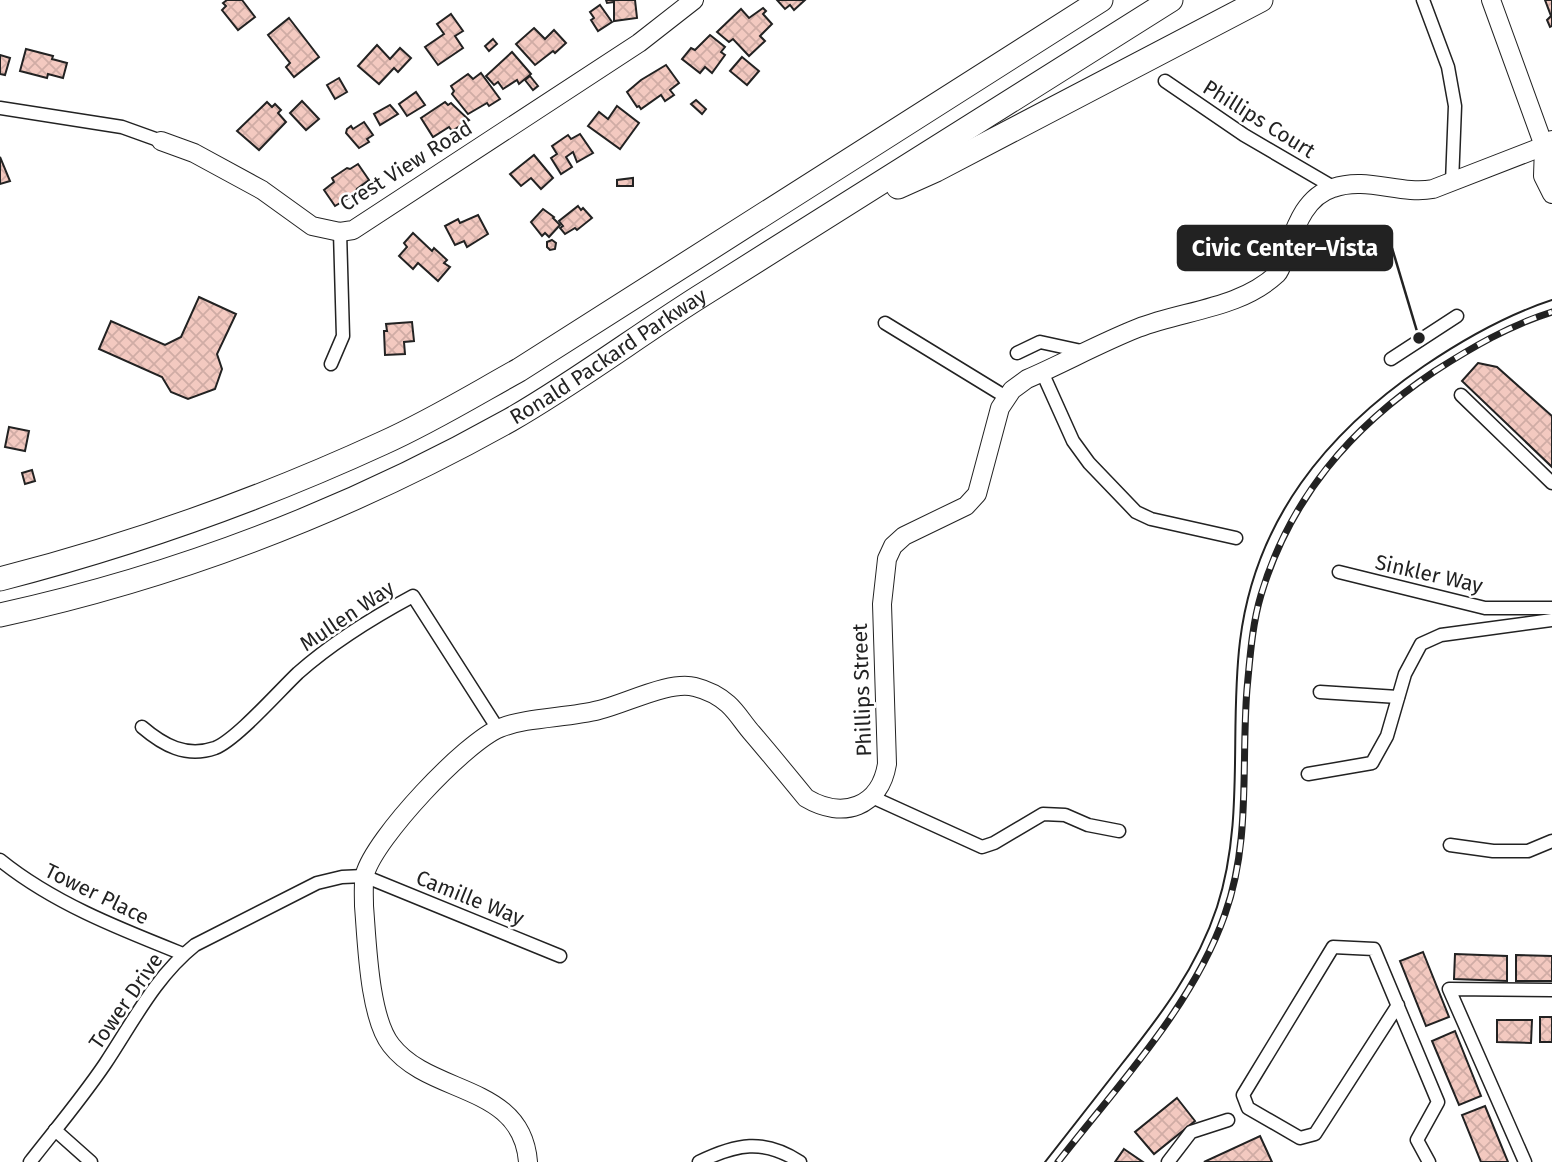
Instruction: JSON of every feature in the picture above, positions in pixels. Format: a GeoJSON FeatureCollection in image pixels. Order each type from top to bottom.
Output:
{"type":"FeatureCollection","features":[{"type":"Feature","properties":{"kind":"highway"},"geometry":{"type":"LineString","coordinates":[[988,71],[1083,0]]}},
{"type":"Feature","properties":{"kind":"highway","name":"Ronald Packard Parkway"},"geometry":{"type":"LineString","coordinates":[[0,579],[130,542],[245,502],[384,442],[447,411],[519,370],[1101,0]]}},
{"type":"Feature","properties":{"kind":"highway","name":"Ronald Packard Parkway"},"geometry":{"type":"LineString","coordinates":[[0,615],[93,593],[153,575],[239,545],[407,475],[514,418],[671,314],[1171,0]]}},
{"type":"Feature","properties":{"kind":"highway"},"geometry":{"type":"LineString","coordinates":[[819,223],[936,170],[1261,0]]}},
{"type":"Feature","properties":{"kind":"street"},"geometry":{"type":"LineString","coordinates":[[1423,0],[1448,67],[1455,106],[1452,183]]}},
{"type":"Feature","properties":{"kind":"street"},"geometry":{"type":"LineString","coordinates":[[1491,0],[1549,146],[1543,176],[1552,194]]}},
{"type":"Feature","properties":{"kind":"street","name":"Crest View Road"},"geometry":{"type":"LineString","coordinates":[[0,108],[122,127],[194,153],[262,190],[312,226],[340,232],[353,230],[639,43],[685,3]]}},
{"type":"Feature","properties":{"kind":"street","name":"Phillips Court"},"geometry":{"type":"LineString","coordinates":[[1165,81],[1244,135],[1333,187]]}},
{"type":"Feature","properties":{"kind":"street"},"geometry":{"type":"LineString","coordinates":[[885,323],[1006,397],[1027,379],[1042,372],[1139,328],[1223,304],[1279,273],[1300,215],[1317,196],[1333,187],[1362,184],[1422,191],[1452,183],[1549,146]]}},
{"type":"Feature","properties":{"kind":"street"},"geometry":{"type":"LineString","coordinates":[[331,365],[343,336],[340,232]]}},
{"type":"Feature","properties":{"kind":"street"},"geometry":{"type":"LineString","coordinates":[[1391,359],[1424,344],[1457,316]]}},
{"type":"Feature","properties":{"kind":"street"},"geometry":{"type":"LineString","coordinates":[[1017,353],[1040,342],[1087,352]]}},
{"type":"Feature","properties":{"kind":"street"},"geometry":{"type":"LineString","coordinates":[[1042,372],[1073,441],[1089,463],[1136,512],[1151,519],[1236,538]]}},
{"type":"Feature","properties":{"kind":"street"},"geometry":{"type":"LineString","coordinates":[[1461,395],[1552,483]]}},
{"type":"Feature","properties":{"kind":"street","name":"Phillips Street"},"geometry":{"type":"LineString","coordinates":[[872,797],[883,781],[887,764],[882,604],[887,559],[893,546],[904,537],[966,506],[977,494],[984,475],[994,425],[1006,397]]}},
{"type":"Feature","properties":{"kind":"street","name":"Sinkler Way"},"geometry":{"type":"LineString","coordinates":[[1339,572],[1485,608],[1552,608]]}},
{"type":"Feature","properties":{"kind":"street","name":"Mullen Way"},"geometry":{"type":"LineString","coordinates":[[142,727],[159,742],[187,752],[215,748],[232,737],[335,642],[413,596],[498,729]]}},
{"type":"Feature","properties":{"kind":"street"},"geometry":{"type":"LineString","coordinates":[[1308,774],[1372,763],[1387,736],[1405,674],[1421,644],[1441,635],[1552,620]]}},
{"type":"Feature","properties":{"kind":"street"},"geometry":{"type":"LineString","coordinates":[[528,1162],[527,1147],[520,1128],[510,1116],[491,1103],[409,1063],[390,1044],[379,1023],[372,986],[364,904],[365,876],[375,852],[396,822],[457,761],[498,729],[598,711],[670,688],[692,686],[710,692],[728,705],[806,798],[824,807],[842,810],[872,797],[982,846],[994,844],[1043,814],[1065,815],[1088,825],[1119,831]]}},
{"type":"Feature","properties":{"kind":"street"},"geometry":{"type":"LineString","coordinates":[[1320,692],[1398,697]]}},
{"type":"Feature","properties":{"kind":"street"},"geometry":{"type":"LineString","coordinates":[[1450,845],[1493,851],[1528,851],[1552,841]]}},
{"type":"Feature","properties":{"kind":"street","name":"Tower Place"},"geometry":{"type":"LineString","coordinates":[[0,860],[26,881],[117,928],[183,954]]}},
{"type":"Feature","properties":{"kind":"street","name":"Tower Drive"},"geometry":{"type":"LineString","coordinates":[[30,1162],[104,1065],[159,980],[183,954],[195,945],[317,883],[342,877],[365,876]]}},
{"type":"Feature","properties":{"kind":"street","name":"Camille Way"},"geometry":{"type":"LineString","coordinates":[[365,876],[561,956]]}},
{"type":"Feature","properties":{"kind":"street"},"geometry":{"type":"LineString","coordinates":[[1398,1005],[1315,1134],[1300,1138],[1248,1108],[1243,1095],[1333,947],[1374,949],[1398,1005],[1438,1102],[1417,1140],[1429,1162]]}},
{"type":"Feature","properties":{"kind":"street"},"geometry":{"type":"LineString","coordinates":[[1525,1162],[1449,989],[1552,990]]}},
{"type":"Feature","properties":{"kind":"street"},"geometry":{"type":"LineString","coordinates":[[1168,1162],[1191,1132],[1228,1120]]}},
{"type":"Feature","properties":{"kind":"street"},"geometry":{"type":"LineString","coordinates":[[55,1130],[92,1162]]}},
{"type":"Feature","properties":{"kind":"street"},"geometry":{"type":"LineString","coordinates":[[699,1162],[724,1150],[746,1146],[779,1150],[800,1162]]}},
{"type":"Feature","properties":{"kind":"building"},"geometry":{"type":"Polygon","coordinates":[[[227,0],[242,0],[255,17],[238,30],[222,10],[226,6],[223,3],[227,0]]]}},
{"type":"Feature","properties":{"kind":"building"},"geometry":{"type":"Polygon","coordinates":[[[606,0],[635,0],[637,18],[614,21],[614,2],[607,3],[606,0]]]}},
{"type":"Feature","properties":{"kind":"building"},"geometry":{"type":"Polygon","coordinates":[[[777,0],[805,0],[794,10],[790,5],[785,9],[777,0]]]}},
{"type":"Feature","properties":{"kind":"building"},"geometry":{"type":"Polygon","coordinates":[[[1545,0],[1552,0],[1552,26],[1550,27],[1547,20],[1551,16],[1545,0]]]}},
{"type":"Feature","properties":{"kind":"building"},"geometry":{"type":"Polygon","coordinates":[[[600,5],[612,22],[598,31],[591,20],[594,18],[590,12],[600,5]]]}},
{"type":"Feature","properties":{"kind":"building"},"geometry":{"type":"Polygon","coordinates":[[[763,8],[766,11],[763,14],[772,24],[760,36],[765,41],[749,56],[733,39],[729,42],[717,32],[741,9],[749,18],[763,8]]]}},
{"type":"Feature","properties":{"kind":"building"},"geometry":{"type":"Polygon","coordinates":[[[451,14],[463,31],[455,36],[463,48],[438,65],[425,47],[444,34],[437,24],[451,14]]]}},
{"type":"Feature","properties":{"kind":"building"},"geometry":{"type":"Polygon","coordinates":[[[289,18],[319,57],[294,77],[286,67],[290,63],[268,35],[289,18]]]}},
{"type":"Feature","properties":{"kind":"building"},"geometry":{"type":"Polygon","coordinates":[[[534,28],[545,39],[554,30],[566,43],[535,65],[516,44],[534,28]]]}},
{"type":"Feature","properties":{"kind":"building"},"geometry":{"type":"Polygon","coordinates":[[[710,35],[725,47],[721,52],[725,55],[712,73],[705,67],[700,73],[682,59],[691,48],[695,50],[710,35]]]}},
{"type":"Feature","properties":{"kind":"building"},"geometry":{"type":"Polygon","coordinates":[[[493,39],[497,44],[489,51],[485,46],[493,39]]]}},
{"type":"Feature","properties":{"kind":"building"},"geometry":{"type":"Polygon","coordinates":[[[377,45],[390,59],[400,48],[411,58],[398,72],[394,68],[379,84],[358,66],[377,45]]]}},
{"type":"Feature","properties":{"kind":"building"},"geometry":{"type":"Polygon","coordinates":[[[26,49],[53,56],[52,59],[67,63],[63,78],[48,74],[47,78],[20,71],[26,49]]]}},
{"type":"Feature","properties":{"kind":"building"},"geometry":{"type":"Polygon","coordinates":[[[512,52],[531,74],[519,84],[517,80],[503,89],[498,82],[494,85],[486,76],[512,52]]]}},
{"type":"Feature","properties":{"kind":"building"},"geometry":{"type":"Polygon","coordinates":[[[0,55],[10,58],[5,75],[0,74],[0,55]]]}},
{"type":"Feature","properties":{"kind":"building"},"geometry":{"type":"Polygon","coordinates":[[[742,57],[759,71],[747,85],[730,71],[742,57]]]}},
{"type":"Feature","properties":{"kind":"building"},"geometry":{"type":"Polygon","coordinates":[[[666,65],[679,83],[670,90],[674,95],[665,101],[661,95],[641,109],[637,107],[627,92],[666,65]]]}},
{"type":"Feature","properties":{"kind":"building"},"geometry":{"type":"Polygon","coordinates":[[[481,73],[500,99],[468,114],[452,94],[454,91],[451,86],[468,74],[473,79],[481,73]]]}},
{"type":"Feature","properties":{"kind":"building"},"geometry":{"type":"Polygon","coordinates":[[[530,76],[538,86],[533,90],[525,80],[530,76]]]}},
{"type":"Feature","properties":{"kind":"building"},"geometry":{"type":"Polygon","coordinates":[[[339,78],[347,92],[335,99],[327,85],[339,78]]]}},
{"type":"Feature","properties":{"kind":"building"},"geometry":{"type":"Polygon","coordinates":[[[416,92],[425,105],[407,116],[399,104],[416,92]]]}},
{"type":"Feature","properties":{"kind":"building"},"geometry":{"type":"Polygon","coordinates":[[[696,100],[706,109],[702,114],[691,104],[696,100]]]}},
{"type":"Feature","properties":{"kind":"building"},"geometry":{"type":"Polygon","coordinates":[[[302,101],[319,119],[306,130],[290,113],[302,101]]]}},
{"type":"Feature","properties":{"kind":"building"},"geometry":{"type":"Polygon","coordinates":[[[267,102],[272,107],[275,104],[281,110],[278,113],[286,122],[259,150],[237,131],[267,102]]]}},
{"type":"Feature","properties":{"kind":"building"},"geometry":{"type":"Polygon","coordinates":[[[445,102],[448,105],[451,103],[469,120],[452,131],[449,127],[433,137],[421,118],[445,102]]]}},
{"type":"Feature","properties":{"kind":"building"},"geometry":{"type":"Polygon","coordinates":[[[390,105],[398,114],[380,125],[374,114],[390,105]]]}},
{"type":"Feature","properties":{"kind":"building"},"geometry":{"type":"Polygon","coordinates":[[[617,106],[639,123],[620,149],[588,126],[599,112],[608,119],[617,106]]]}},
{"type":"Feature","properties":{"kind":"building"},"geometry":{"type":"Polygon","coordinates":[[[364,122],[373,135],[367,139],[369,142],[359,148],[346,133],[351,126],[353,129],[364,122]]]}},
{"type":"Feature","properties":{"kind":"building"},"geometry":{"type":"Polygon","coordinates":[[[580,134],[593,153],[577,162],[573,152],[566,157],[572,167],[561,174],[551,158],[557,154],[552,146],[568,135],[571,139],[580,134]]]}},
{"type":"Feature","properties":{"kind":"building"},"geometry":{"type":"Polygon","coordinates":[[[534,155],[553,178],[541,189],[531,178],[521,186],[510,174],[534,155]]]}},
{"type":"Feature","properties":{"kind":"building"},"geometry":{"type":"Polygon","coordinates":[[[0,157],[10,181],[0,184],[0,157]]]}},
{"type":"Feature","properties":{"kind":"building"},"geometry":{"type":"Polygon","coordinates":[[[358,164],[369,180],[357,189],[355,194],[335,206],[324,190],[334,182],[332,178],[358,164]]]}},
{"type":"Feature","properties":{"kind":"building"},"geometry":{"type":"Polygon","coordinates":[[[633,178],[633,186],[617,186],[617,180],[633,178]]]}},
{"type":"Feature","properties":{"kind":"building"},"geometry":{"type":"Polygon","coordinates":[[[578,206],[592,218],[577,230],[575,228],[565,234],[559,221],[578,206]]]}},
{"type":"Feature","properties":{"kind":"building"},"geometry":{"type":"Polygon","coordinates":[[[543,209],[560,225],[549,237],[545,233],[542,236],[531,222],[543,209]]]}},
{"type":"Feature","properties":{"kind":"building"},"geometry":{"type":"Polygon","coordinates":[[[478,215],[488,234],[467,247],[464,241],[455,245],[445,226],[458,219],[460,223],[478,215]]]}},
{"type":"Feature","properties":{"kind":"building"},"geometry":{"type":"Polygon","coordinates":[[[413,233],[432,251],[434,248],[447,260],[444,263],[450,267],[438,281],[418,263],[413,269],[399,256],[407,247],[404,243],[413,233]]]}},
{"type":"Feature","properties":{"kind":"building"},"geometry":{"type":"Polygon","coordinates":[[[552,240],[556,243],[555,249],[550,250],[547,242],[552,240]]]}},
{"type":"Feature","properties":{"kind":"building"},"geometry":{"type":"Polygon","coordinates":[[[199,297],[236,314],[217,354],[222,369],[215,389],[188,399],[171,392],[162,377],[99,349],[111,321],[165,345],[181,337],[199,297]]]}},
{"type":"Feature","properties":{"kind":"building"},"geometry":{"type":"Polygon","coordinates":[[[412,322],[414,341],[404,342],[405,354],[385,355],[386,324],[412,322]]]}},
{"type":"Feature","properties":{"kind":"building"},"geometry":{"type":"Polygon","coordinates":[[[1478,363],[1497,367],[1552,416],[1552,467],[1462,381],[1478,363]]]}},
{"type":"Feature","properties":{"kind":"building"},"geometry":{"type":"Polygon","coordinates":[[[9,427],[29,431],[25,451],[5,447],[9,427]]]}},
{"type":"Feature","properties":{"kind":"building"},"geometry":{"type":"Polygon","coordinates":[[[32,470],[35,481],[25,484],[22,473],[32,470]]]}},
{"type":"Feature","properties":{"kind":"building"},"geometry":{"type":"Polygon","coordinates":[[[1423,952],[1449,1017],[1426,1026],[1400,961],[1423,952]]]}},
{"type":"Feature","properties":{"kind":"building"},"geometry":{"type":"Polygon","coordinates":[[[1455,954],[1507,956],[1507,981],[1454,979],[1455,954]]]}},
{"type":"Feature","properties":{"kind":"building"},"geometry":{"type":"Polygon","coordinates":[[[1516,955],[1552,956],[1552,981],[1516,981],[1516,955]]]}},
{"type":"Feature","properties":{"kind":"building"},"geometry":{"type":"Polygon","coordinates":[[[1540,1017],[1552,1017],[1552,1042],[1540,1042],[1540,1017]]]}},
{"type":"Feature","properties":{"kind":"building"},"geometry":{"type":"Polygon","coordinates":[[[1497,1020],[1532,1020],[1531,1043],[1497,1042],[1497,1020]]]}},
{"type":"Feature","properties":{"kind":"building"},"geometry":{"type":"Polygon","coordinates":[[[1455,1031],[1481,1096],[1459,1105],[1432,1041],[1455,1031]]]}},
{"type":"Feature","properties":{"kind":"building"},"geometry":{"type":"Polygon","coordinates":[[[1177,1098],[1195,1121],[1154,1154],[1135,1132],[1177,1098]]]}},
{"type":"Feature","properties":{"kind":"building"},"geometry":{"type":"Polygon","coordinates":[[[1485,1106],[1508,1162],[1481,1162],[1462,1115],[1485,1106]]]}},
{"type":"Feature","properties":{"kind":"building"},"geometry":{"type":"Polygon","coordinates":[[[1260,1136],[1272,1162],[1204,1162],[1260,1136]]]}},
{"type":"Feature","properties":{"kind":"building"},"geometry":{"type":"Polygon","coordinates":[[[1124,1149],[1143,1162],[1115,1162],[1124,1149]]]}},
{"type":"Feature","properties":{"kind":"tram line"},"geometry":{"type":"LineString","coordinates":[[1045,1162],[1150,1028],[1176,990],[1199,951],[1217,907],[1226,874],[1234,808],[1240,641],[1248,597],[1261,556],[1279,518],[1301,483],[1327,451],[1356,420],[1389,392],[1470,337],[1502,320],[1552,300]]}},
{"type":"Feature","properties":{"kind":"railway"},"geometry":{"type":"LineString","coordinates":[[1058,1162],[1174,1013],[1194,981],[1225,914],[1239,859],[1242,831],[1245,717],[1253,630],[1273,560],[1307,496],[1351,441],[1405,393],[1435,371],[1506,330],[1552,312]]}},
{"type":"Feature","properties":{"kind":"place","name":"Civic Center–Vista"},"geometry":{"type":"Point","coordinates":[1419,338]}}]}
